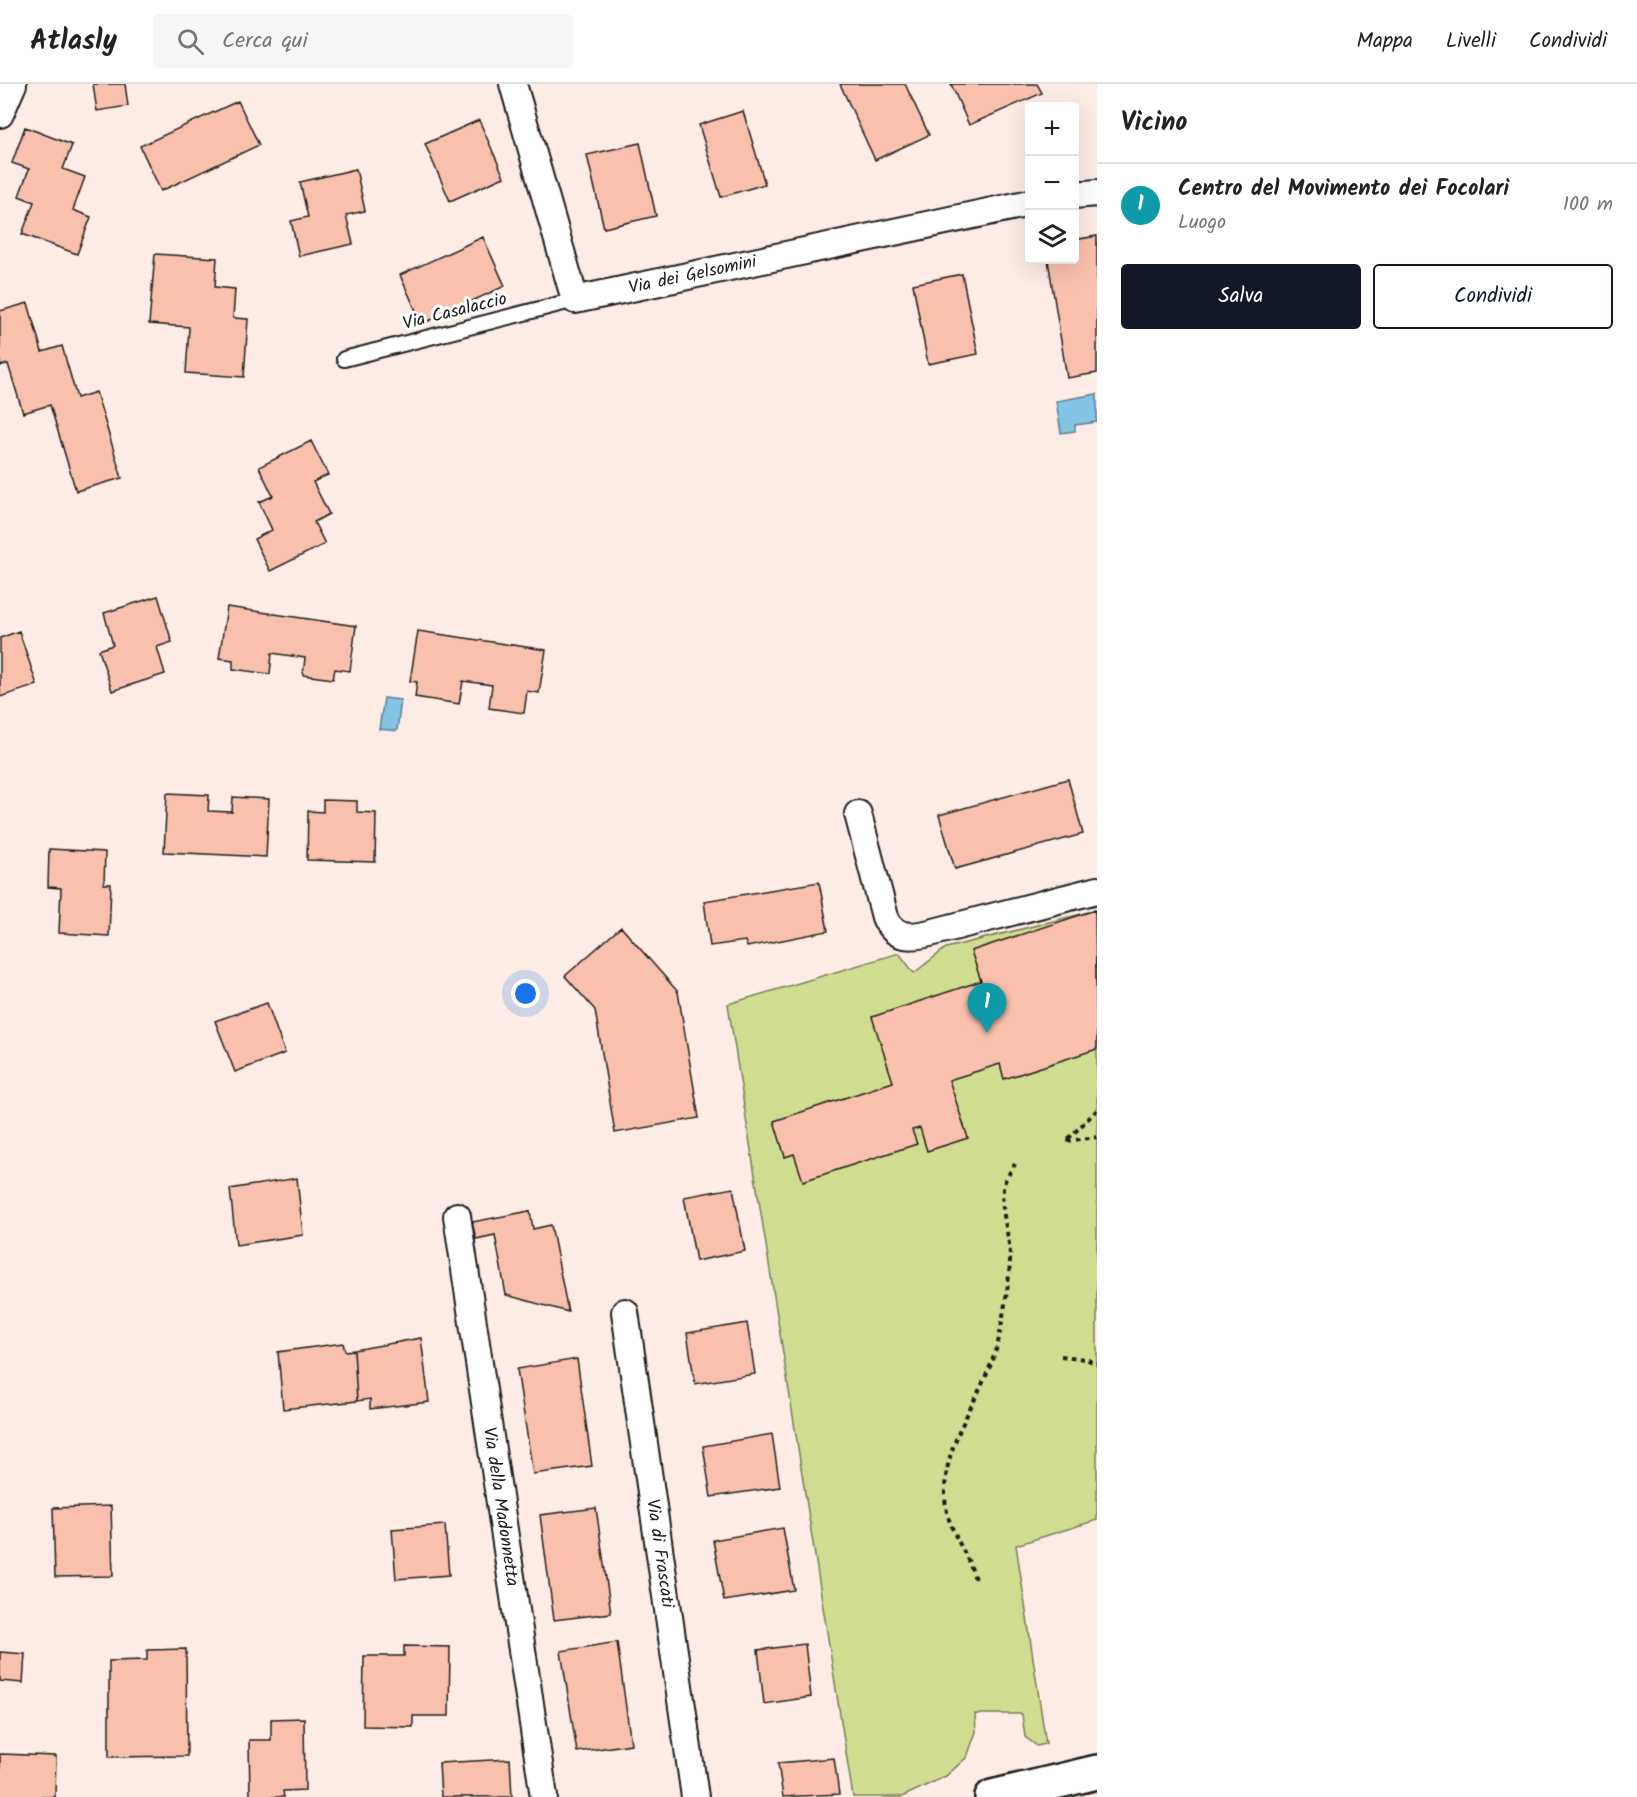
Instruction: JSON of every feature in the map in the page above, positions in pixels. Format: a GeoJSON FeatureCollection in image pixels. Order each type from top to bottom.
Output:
{"type":"FeatureCollection","features":[{"type":"Feature","properties":{"kind":"main road"},"geometry":{"type":"LineString","coordinates":[[992,1797],[1097,1772]]}},
{"type":"Feature","properties":{"kind":"street"},"geometry":{"type":"LineString","coordinates":[[0,114],[13,84]]}},
{"type":"Feature","properties":{"kind":"street"},"geometry":{"type":"LineString","coordinates":[[513,84],[575,300]]}},
{"type":"Feature","properties":{"kind":"street"},"geometry":{"type":"LineString","coordinates":[[1079,195],[1097,193]]}},
{"type":"Feature","properties":{"kind":"street","name":"Via dei Gelsomini"},"geometry":{"type":"LineString","coordinates":[[575,300],[1025,204]]}},
{"type":"Feature","properties":{"kind":"street"},"geometry":{"type":"LineString","coordinates":[[858,814],[885,917],[890,927],[904,936],[930,933],[1097,890]]}},
{"type":"Feature","properties":{"kind":"street","name":"Via della Madonnetta"},"geometry":{"type":"LineString","coordinates":[[457,1216],[544,1797]]}},
{"type":"Feature","properties":{"kind":"street","name":"Via di Frascati"},"geometry":{"type":"LineString","coordinates":[[625,1312],[695,1797]]}},
{"type":"Feature","properties":{"kind":"lane","name":"Via Casalaccio"},"geometry":{"type":"LineString","coordinates":[[345,359],[575,300]]}},
{"type":"Feature","properties":{"kind":"path"},"geometry":{"type":"LineString","coordinates":[[1097,1110],[1066,1141],[1097,1137]]}},
{"type":"Feature","properties":{"kind":"path"},"geometry":{"type":"LineString","coordinates":[[975,1579],[969,1557],[948,1522],[945,1488],[955,1438],[991,1367],[998,1346],[1010,1261],[1004,1184],[1015,1164]]}},
{"type":"Feature","properties":{"kind":"path"},"geometry":{"type":"LineString","coordinates":[[1061,1356],[1086,1359],[1097,1365]]}},
{"type":"Feature","properties":{"kind":"green space"},"geometry":{"type":"Polygon","coordinates":[[[1097,910],[1097,1520],[1016,1545],[1046,1744],[1037,1746],[1025,1737],[1022,1714],[975,1714],[976,1732],[967,1757],[946,1776],[902,1797],[853,1797],[728,1004],[899,953],[914,973],[946,948],[1097,910]]]}},
{"type":"Feature","properties":{"kind":"water"},"geometry":{"type":"Polygon","coordinates":[[[1097,394],[1097,422],[1075,425],[1075,431],[1061,433],[1056,401],[1097,394]]]}},
{"type":"Feature","properties":{"kind":"water"},"geometry":{"type":"Polygon","coordinates":[[[384,698],[401,700],[397,731],[379,729],[384,698]]]}},
{"type":"Feature","properties":{"kind":"building"},"geometry":{"type":"Polygon","coordinates":[[[93,84],[125,84],[128,106],[97,111],[93,84]]]}},
{"type":"Feature","properties":{"kind":"building"},"geometry":{"type":"Polygon","coordinates":[[[840,84],[905,84],[929,135],[875,160],[840,84]]]}},
{"type":"Feature","properties":{"kind":"building"},"geometry":{"type":"Polygon","coordinates":[[[951,84],[1037,84],[1042,93],[969,125],[951,84]]]}},
{"type":"Feature","properties":{"kind":"building"},"geometry":{"type":"Polygon","coordinates":[[[238,101],[259,145],[161,191],[140,146],[238,101]]]}},
{"type":"Feature","properties":{"kind":"building"},"geometry":{"type":"Polygon","coordinates":[[[743,111],[765,184],[721,197],[699,125],[743,111]]]}},
{"type":"Feature","properties":{"kind":"building"},"geometry":{"type":"Polygon","coordinates":[[[479,120],[504,177],[450,201],[425,144],[479,120]]]}},
{"type":"Feature","properties":{"kind":"building"},"geometry":{"type":"Polygon","coordinates":[[[25,127],[72,145],[63,169],[85,177],[73,210],[91,217],[77,254],[22,234],[34,202],[19,196],[29,169],[12,163],[25,127]]]}},
{"type":"Feature","properties":{"kind":"building"},"geometry":{"type":"Polygon","coordinates":[[[640,143],[656,216],[604,228],[587,155],[640,143]]]}},
{"type":"Feature","properties":{"kind":"building"},"geometry":{"type":"Polygon","coordinates":[[[356,169],[365,211],[346,215],[353,244],[299,256],[291,221],[308,217],[300,182],[356,169]]]}},
{"type":"Feature","properties":{"kind":"building"},"geometry":{"type":"Polygon","coordinates":[[[1097,236],[1097,373],[1067,378],[1049,264],[1079,264],[1079,239],[1097,236]]]}},
{"type":"Feature","properties":{"kind":"building"},"geometry":{"type":"Polygon","coordinates":[[[483,237],[505,286],[422,324],[400,275],[483,237]]]}},
{"type":"Feature","properties":{"kind":"building"},"geometry":{"type":"Polygon","coordinates":[[[155,254],[217,258],[215,287],[235,289],[233,318],[248,319],[244,377],[186,373],[189,327],[149,324],[155,254]]]}},
{"type":"Feature","properties":{"kind":"building"},"geometry":{"type":"Polygon","coordinates":[[[962,274],[978,354],[928,364],[913,284],[962,274]]]}},
{"type":"Feature","properties":{"kind":"building"},"geometry":{"type":"Polygon","coordinates":[[[28,303],[42,352],[62,346],[77,398],[96,392],[122,478],[76,491],[50,405],[23,413],[8,364],[0,366],[0,311],[28,303]]]}},
{"type":"Feature","properties":{"kind":"building"},"geometry":{"type":"Polygon","coordinates":[[[311,441],[328,475],[313,482],[329,514],[314,522],[325,544],[270,571],[254,539],[272,530],[259,502],[273,496],[259,467],[311,441]]]}},
{"type":"Feature","properties":{"kind":"building"},"geometry":{"type":"Polygon","coordinates":[[[158,596],[172,642],[157,647],[165,674],[112,691],[99,650],[113,645],[104,613],[158,596]]]}},
{"type":"Feature","properties":{"kind":"building"},"geometry":{"type":"Polygon","coordinates":[[[227,607],[356,626],[350,671],[335,669],[333,679],[303,675],[305,658],[272,653],[270,674],[233,669],[233,660],[219,658],[227,607]]]}},
{"type":"Feature","properties":{"kind":"building"},"geometry":{"type":"Polygon","coordinates":[[[19,631],[37,685],[0,697],[0,638],[19,631]]]}},
{"type":"Feature","properties":{"kind":"building"},"geometry":{"type":"Polygon","coordinates":[[[418,631],[546,650],[539,693],[527,691],[524,713],[489,708],[492,685],[463,681],[459,704],[415,697],[417,682],[410,681],[418,631]]]}},
{"type":"Feature","properties":{"kind":"building"},"geometry":{"type":"Polygon","coordinates":[[[1068,779],[1083,834],[955,869],[939,815],[1068,779]]]}},
{"type":"Feature","properties":{"kind":"building"},"geometry":{"type":"Polygon","coordinates":[[[167,793],[209,795],[208,811],[232,812],[233,797],[269,799],[266,857],[164,852],[167,793]]]}},
{"type":"Feature","properties":{"kind":"building"},"geometry":{"type":"Polygon","coordinates":[[[323,800],[357,801],[357,812],[376,813],[375,862],[307,860],[308,811],[323,812],[323,800]]]}},
{"type":"Feature","properties":{"kind":"building"},"geometry":{"type":"Polygon","coordinates":[[[49,849],[105,852],[104,884],[111,884],[109,936],[59,933],[61,888],[48,887],[49,849]]]}},
{"type":"Feature","properties":{"kind":"building"},"geometry":{"type":"Polygon","coordinates":[[[819,882],[828,931],[747,947],[745,941],[710,946],[704,901],[819,882]]]}},
{"type":"Feature","properties":{"kind":"building"},"geometry":{"type":"Polygon","coordinates":[[[1095,910],[1097,1049],[1004,1079],[1000,1064],[949,1080],[968,1138],[927,1151],[920,1128],[912,1130],[917,1144],[803,1181],[794,1154],[785,1157],[774,1121],[893,1082],[872,1017],[981,981],[971,951],[1095,910]]]}},
{"type":"Feature","properties":{"kind":"building"},"geometry":{"type":"Polygon","coordinates":[[[621,927],[678,992],[699,1118],[615,1133],[595,1010],[565,976],[621,927]]]}},
{"type":"Feature","properties":{"kind":"building"},"geometry":{"type":"Polygon","coordinates":[[[267,1003],[285,1053],[235,1072],[215,1021],[267,1003]]]}},
{"type":"Feature","properties":{"kind":"building"},"geometry":{"type":"Polygon","coordinates":[[[297,1178],[303,1235],[236,1245],[230,1189],[297,1178]]]}},
{"type":"Feature","properties":{"kind":"building"},"geometry":{"type":"Polygon","coordinates":[[[733,1188],[745,1251],[696,1261],[684,1197],[733,1188]]]}},
{"type":"Feature","properties":{"kind":"building"},"geometry":{"type":"Polygon","coordinates":[[[530,1211],[533,1229],[551,1225],[568,1312],[506,1295],[495,1235],[476,1239],[472,1222],[530,1211]]]}},
{"type":"Feature","properties":{"kind":"building"},"geometry":{"type":"Polygon","coordinates":[[[747,1323],[755,1374],[695,1384],[687,1333],[747,1323]]]}},
{"type":"Feature","properties":{"kind":"building"},"geometry":{"type":"Polygon","coordinates":[[[421,1338],[429,1402],[370,1409],[370,1399],[357,1401],[354,1350],[421,1338]]]}},
{"type":"Feature","properties":{"kind":"building"},"geometry":{"type":"Polygon","coordinates":[[[343,1343],[345,1351],[354,1350],[357,1401],[283,1409],[278,1352],[343,1343]]]}},
{"type":"Feature","properties":{"kind":"building"},"geometry":{"type":"Polygon","coordinates":[[[577,1359],[592,1466],[533,1474],[517,1369],[577,1359]]]}},
{"type":"Feature","properties":{"kind":"building"},"geometry":{"type":"Polygon","coordinates":[[[772,1434],[780,1487],[711,1497],[703,1446],[772,1434]]]}},
{"type":"Feature","properties":{"kind":"building"},"geometry":{"type":"Polygon","coordinates":[[[111,1506],[113,1576],[55,1577],[53,1508],[111,1506]]]}},
{"type":"Feature","properties":{"kind":"building"},"geometry":{"type":"Polygon","coordinates":[[[596,1508],[611,1613],[554,1620],[540,1515],[596,1508]]]}},
{"type":"Feature","properties":{"kind":"building"},"geometry":{"type":"Polygon","coordinates":[[[445,1525],[449,1575],[396,1579],[392,1529],[445,1525]]]}},
{"type":"Feature","properties":{"kind":"building"},"geometry":{"type":"Polygon","coordinates":[[[783,1528],[794,1590],[724,1601],[713,1540],[783,1528]]]}},
{"type":"Feature","properties":{"kind":"building"},"geometry":{"type":"Polygon","coordinates":[[[617,1642],[631,1744],[577,1752],[561,1651],[617,1642]]]}},
{"type":"Feature","properties":{"kind":"building"},"geometry":{"type":"Polygon","coordinates":[[[805,1644],[811,1697],[764,1704],[758,1650],[805,1644]]]}},
{"type":"Feature","properties":{"kind":"building"},"geometry":{"type":"Polygon","coordinates":[[[404,1646],[450,1647],[449,1716],[413,1716],[413,1727],[363,1726],[364,1656],[404,1656],[404,1646]]]}},
{"type":"Feature","properties":{"kind":"building"},"geometry":{"type":"Polygon","coordinates":[[[186,1649],[187,1756],[109,1757],[109,1661],[147,1660],[147,1650],[186,1649]]]}},
{"type":"Feature","properties":{"kind":"building"},"geometry":{"type":"Polygon","coordinates":[[[0,1652],[25,1654],[23,1683],[0,1681],[0,1652]]]}},
{"type":"Feature","properties":{"kind":"building"},"geometry":{"type":"Polygon","coordinates":[[[304,1718],[305,1790],[283,1791],[284,1797],[250,1797],[249,1740],[271,1740],[271,1719],[304,1718]]]}},
{"type":"Feature","properties":{"kind":"building"},"geometry":{"type":"Polygon","coordinates":[[[0,1754],[56,1756],[55,1797],[0,1797],[0,1754]]]}},
{"type":"Feature","properties":{"kind":"building"},"geometry":{"type":"Polygon","coordinates":[[[834,1758],[839,1794],[783,1797],[778,1763],[834,1758]]]}},
{"type":"Feature","properties":{"kind":"building"},"geometry":{"type":"Polygon","coordinates":[[[510,1759],[512,1797],[441,1797],[439,1763],[510,1759]]]}},
{"type":"Feature","properties":{"kind":"place","name":"Centro del Movimento dei Focolari"},"geometry":{"type":"Point","coordinates":[987,1033]}}]}
